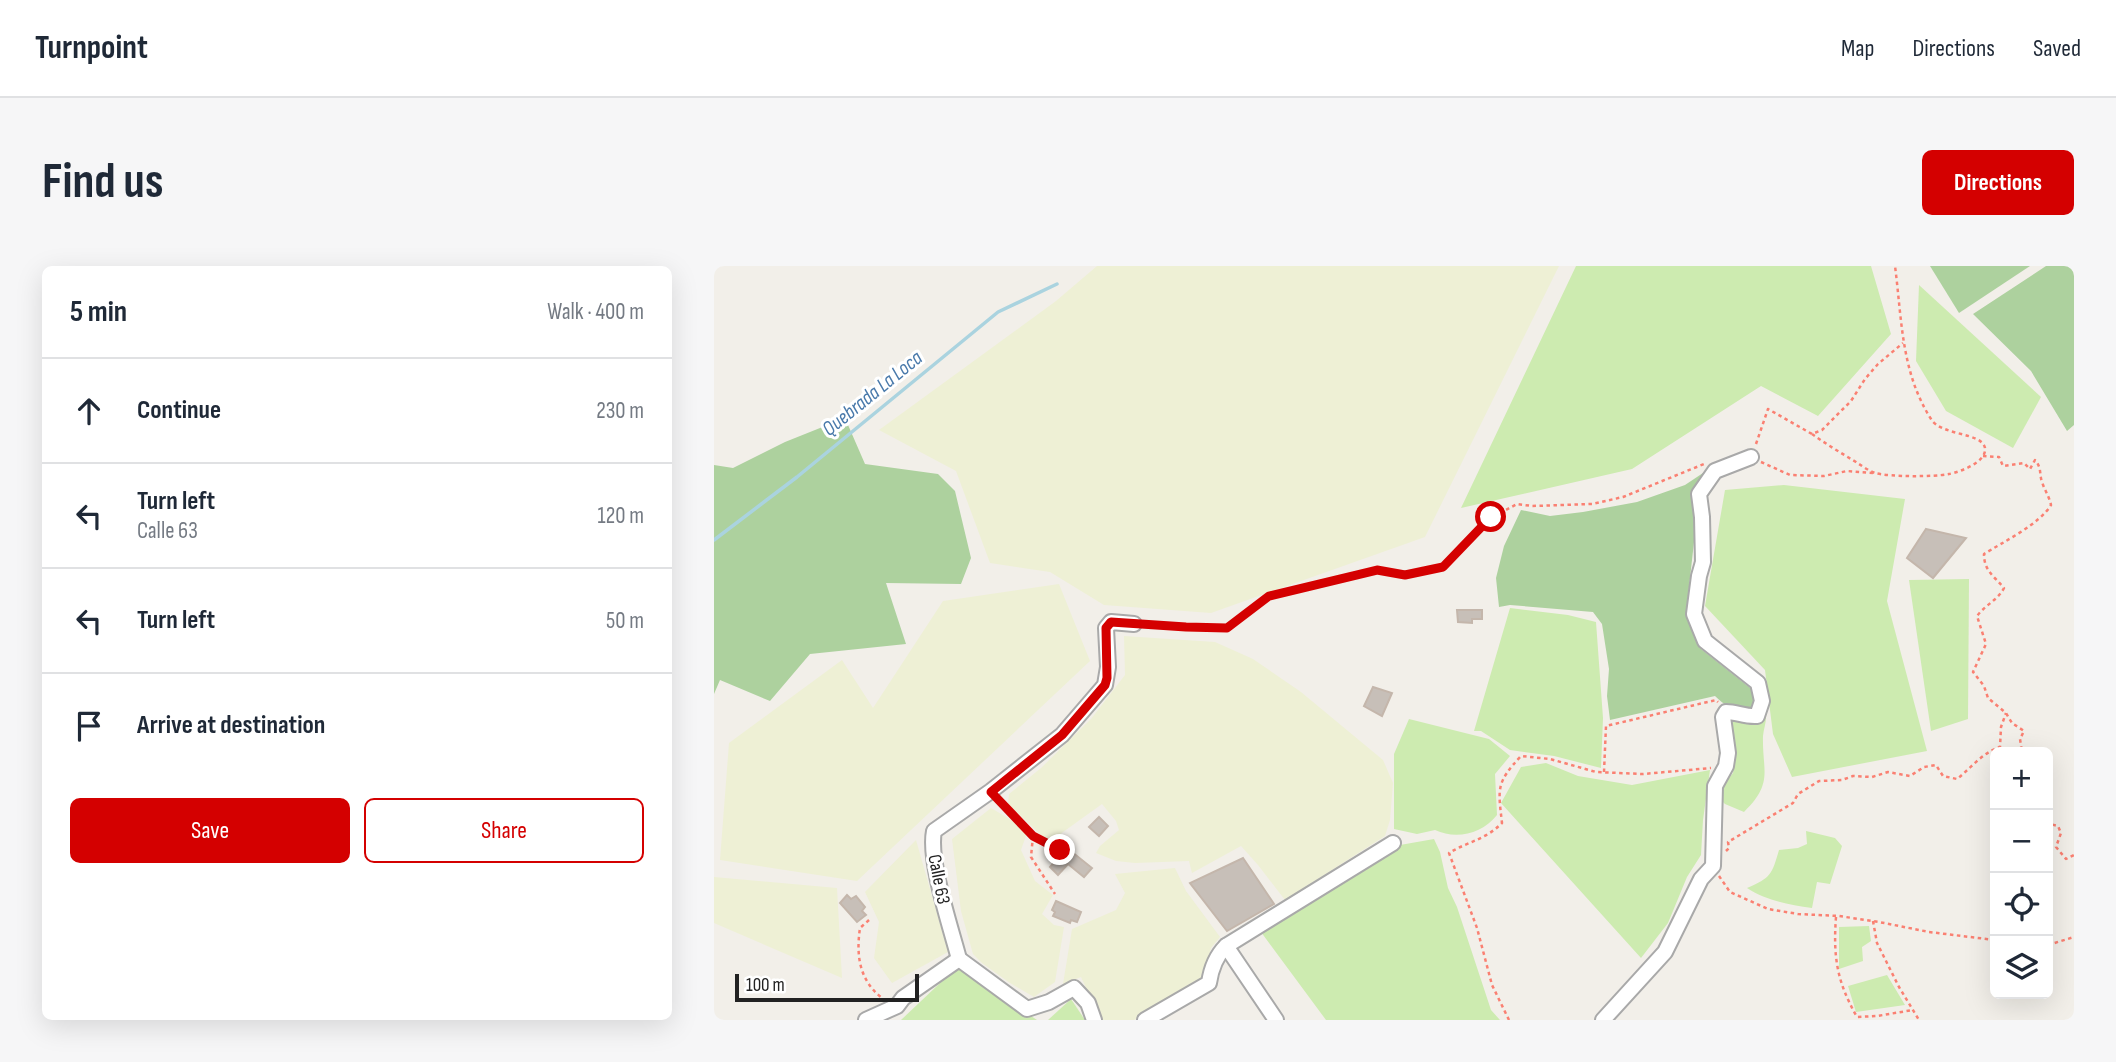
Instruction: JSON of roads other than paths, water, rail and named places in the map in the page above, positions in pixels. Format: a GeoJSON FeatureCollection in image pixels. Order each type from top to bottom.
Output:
{"type":"FeatureCollection","features":[{"type":"Feature","properties":{"kind":"street"},"geometry":{"type":"LineString","coordinates":[[1603,1020],[1665,952],[1701,879],[1713,866],[1715,786],[1726,766],[1728,753],[1723,717],[1727,712],[1746,717],[1757,716],[1762,701],[1758,683],[1705,640],[1694,614],[1703,562],[1699,494],[1715,471],[1751,457]]}},
{"type":"Feature","properties":{"kind":"street","name":"Calle 63"},"geometry":{"type":"LineString","coordinates":[[959,959],[940,887],[932,841],[934,831],[991,792],[1062,735],[1105,685],[1106,628],[1111,622],[1134,624]]}},
{"type":"Feature","properties":{"kind":"street"},"geometry":{"type":"LineString","coordinates":[[1145,1020],[1209,983],[1210,971],[1226,946],[1393,843]]}},
{"type":"Feature","properties":{"kind":"street"},"geometry":{"type":"LineString","coordinates":[[1226,946],[1276,1020]]}},
{"type":"Feature","properties":{"kind":"street"},"geometry":{"type":"LineString","coordinates":[[866,1020],[898,1006],[903,998],[959,959],[1027,1009],[1049,1002],[1074,988],[1088,1003],[1094,1020]]}},
{"type":"Feature","properties":{"kind":"waterway","name":"Quebrada La Loca"},"geometry":{"type":"LineString","coordinates":[[714,540],[797,477],[998,312],[1057,284]]}}]}
